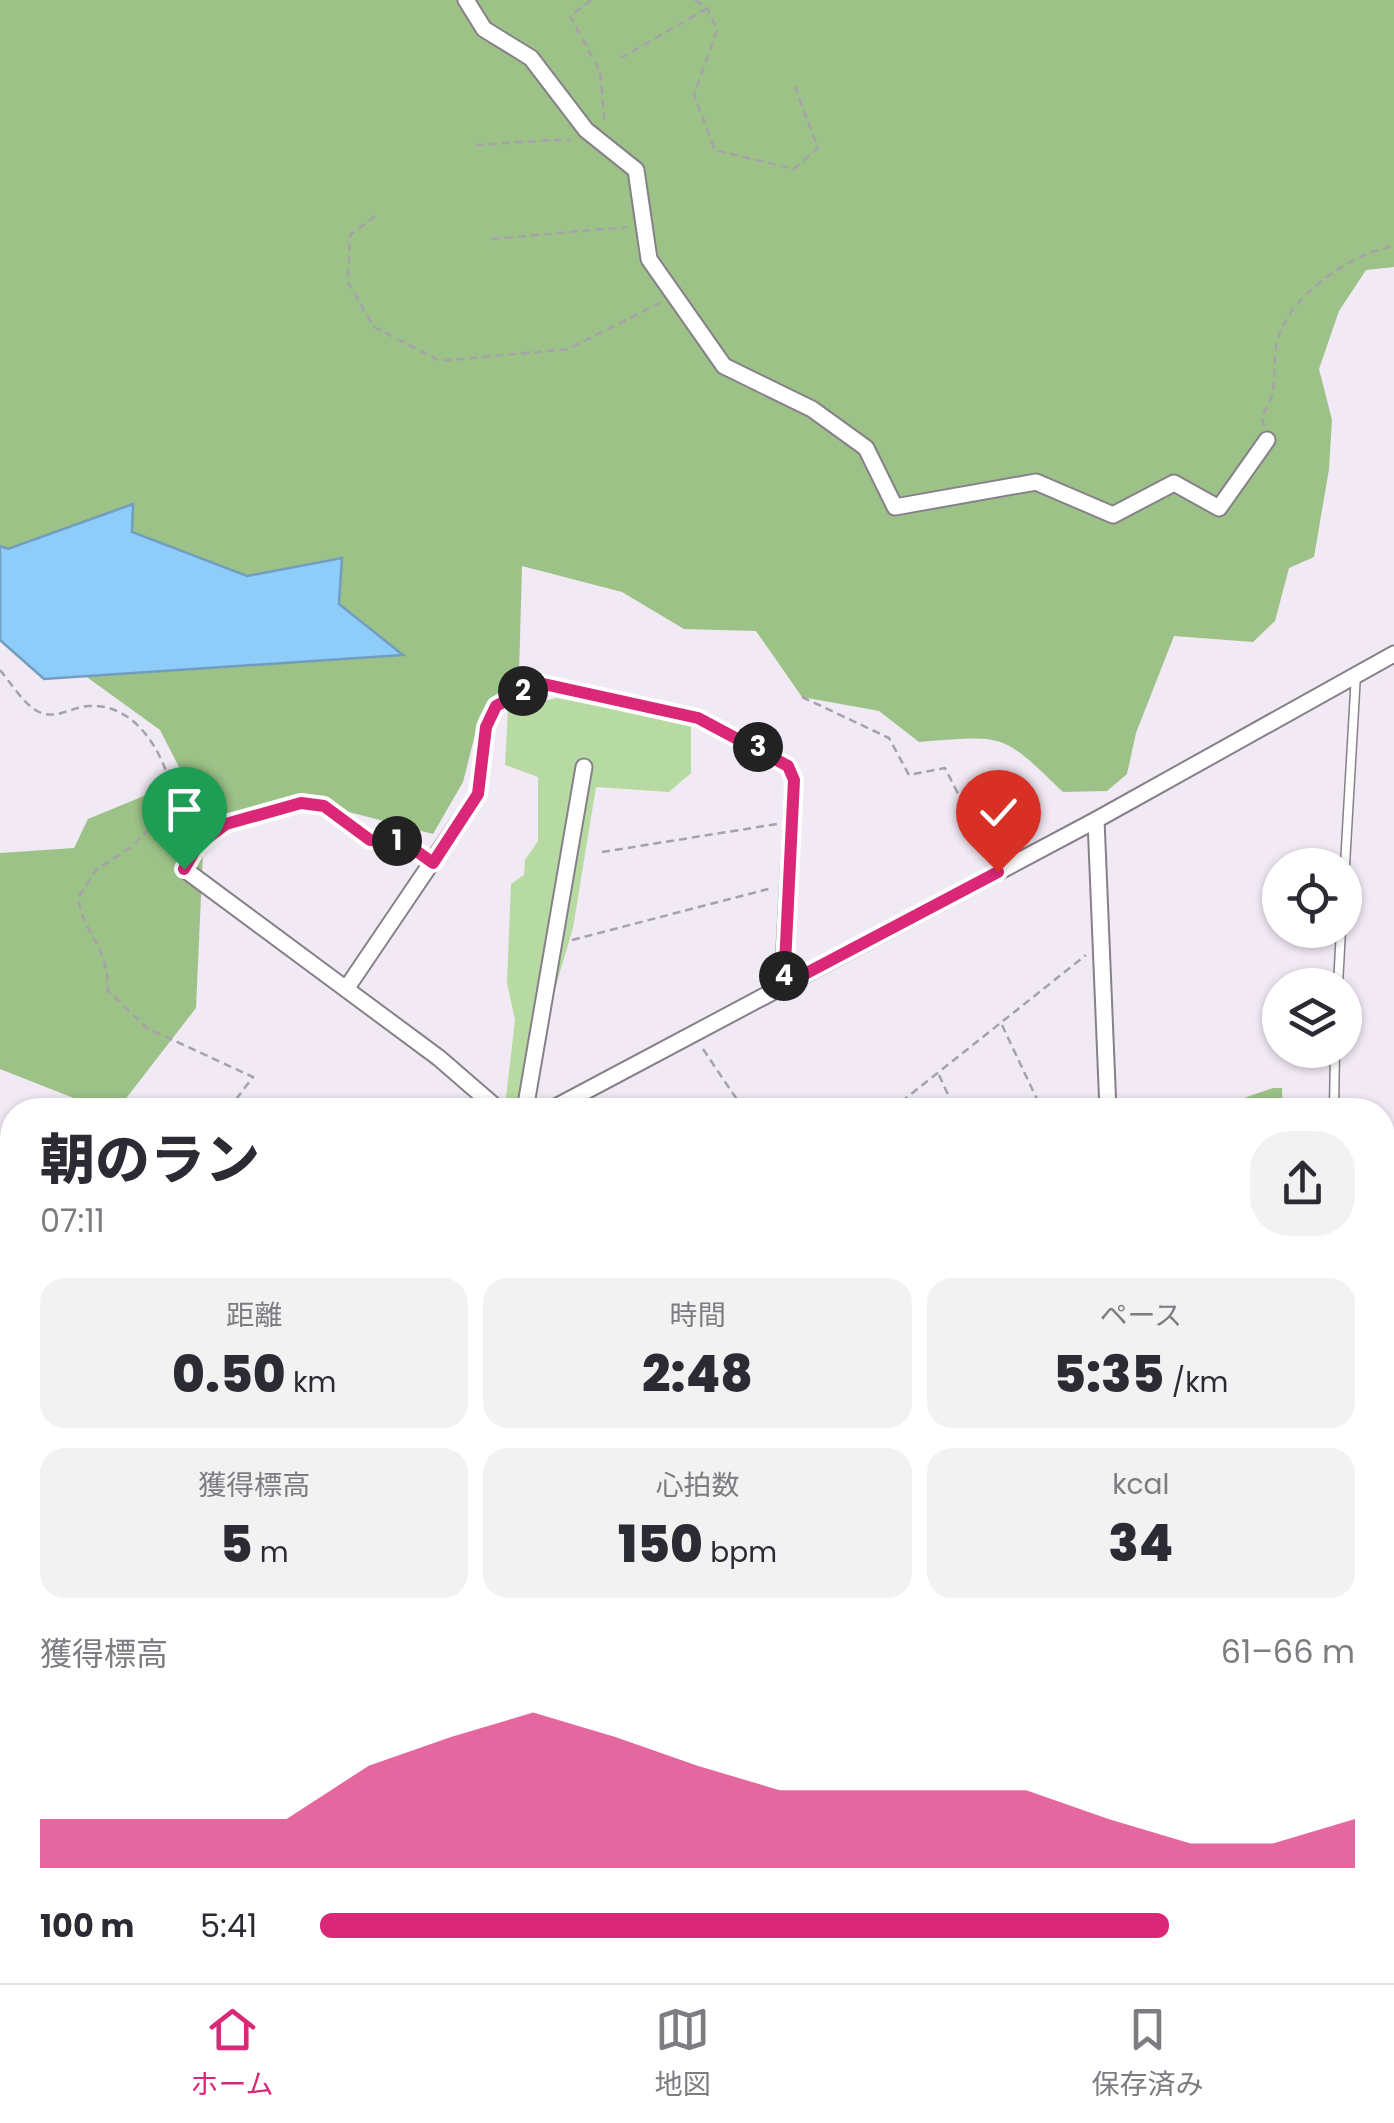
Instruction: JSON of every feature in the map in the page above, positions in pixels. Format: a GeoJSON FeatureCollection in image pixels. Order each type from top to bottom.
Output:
{"type":"FeatureCollection","features":[{"type":"Feature","properties":{"kind":"street"},"geometry":{"type":"LineString","coordinates":[[466,0],[484,29],[532,58],[586,130],[636,170],[650,259],[724,366],[812,409],[866,448],[896,507],[1036,482],[1113,515],[1174,484],[1219,508],[1267,440]]}},
{"type":"Feature","properties":{"kind":"street"},"geometry":{"type":"LineString","coordinates":[[572,1098],[1096,820],[1394,654]]}},
{"type":"Feature","properties":{"kind":"street"},"geometry":{"type":"LineString","coordinates":[[346,989],[478,794],[486,727],[496,706],[539,683],[698,718],[772,754],[788,766],[794,780],[784,985]]}},
{"type":"Feature","properties":{"kind":"street"},"geometry":{"type":"LineString","coordinates":[[527,1098],[584,766]]}},
{"type":"Feature","properties":{"kind":"street"},"geometry":{"type":"LineString","coordinates":[[1096,820],[1108,1098]]}},
{"type":"Feature","properties":{"kind":"street"},"geometry":{"type":"LineString","coordinates":[[184,869],[439,1058],[485,1098]]}},
{"type":"Feature","properties":{"kind":"lane"},"geometry":{"type":"LineString","coordinates":[[1346,848],[1356,674]]}},
{"type":"Feature","properties":{"kind":"lane"},"geometry":{"type":"LineString","coordinates":[[1334,1098],[1335,1068]]}},
{"type":"Feature","properties":{"kind":"path"},"geometry":{"type":"LineString","coordinates":[[476,145],[602,141],[600,72],[570,16],[591,0]]}},
{"type":"Feature","properties":{"kind":"path"},"geometry":{"type":"LineString","coordinates":[[695,0],[708,8],[717,30],[694,96],[716,150],[794,169],[818,148],[794,84]]}},
{"type":"Feature","properties":{"kind":"path"},"geometry":{"type":"LineString","coordinates":[[621,58],[708,8]]}},
{"type":"Feature","properties":{"kind":"path"},"geometry":{"type":"LineString","coordinates":[[374,216],[350,235],[348,282],[374,328],[440,361],[568,348],[675,296]]}},
{"type":"Feature","properties":{"kind":"path"},"geometry":{"type":"LineString","coordinates":[[492,239],[643,225]]}},
{"type":"Feature","properties":{"kind":"path"},"geometry":{"type":"LineString","coordinates":[[1267,440],[1262,415],[1272,402],[1282,322],[1336,268],[1366,251],[1394,246]]}},
{"type":"Feature","properties":{"kind":"path"},"geometry":{"type":"LineString","coordinates":[[0,670],[35,710],[54,716],[88,706],[119,710],[154,742],[170,777],[174,802],[134,845],[96,870],[78,898],[81,914],[106,954],[108,991],[147,1028],[253,1077],[237,1098]]}},
{"type":"Feature","properties":{"kind":"path"},"geometry":{"type":"LineString","coordinates":[[802,698],[889,738],[909,775],[945,768],[998,872]]}},
{"type":"Feature","properties":{"kind":"path"},"geometry":{"type":"LineString","coordinates":[[184,869],[198,845],[226,824],[301,803],[324,806],[370,840],[404,842],[433,863]]}},
{"type":"Feature","properties":{"kind":"path"},"geometry":{"type":"LineString","coordinates":[[602,852],[793,822]]}},
{"type":"Feature","properties":{"kind":"path"},"geometry":{"type":"LineString","coordinates":[[552,945],[788,884]]}},
{"type":"Feature","properties":{"kind":"path"},"geometry":{"type":"LineString","coordinates":[[906,1098],[1103,942]]}},
{"type":"Feature","properties":{"kind":"path"},"geometry":{"type":"LineString","coordinates":[[1002,1024],[1036,1098]]}},
{"type":"Feature","properties":{"kind":"path"},"geometry":{"type":"LineString","coordinates":[[693,1033],[736,1098]]}},
{"type":"Feature","properties":{"kind":"path"},"geometry":{"type":"LineString","coordinates":[[938,1073],[949,1098]]}},
{"type":"Feature","properties":{"kind":"green space"},"geometry":{"type":"Polygon","coordinates":[[[0,0],[1394,0],[1394,267],[1366,270],[1339,311],[1319,369],[1332,420],[1329,469],[1314,557],[1289,568],[1275,621],[1253,642],[1174,636],[1136,733],[1127,774],[1107,791],[1063,792],[1026,758],[1000,742],[919,742],[879,711],[802,697],[756,631],[684,629],[622,592],[522,566],[519,674],[480,715],[463,782],[433,834],[307,801],[204,829],[196,1008],[126,1098],[74,1098],[0,1069],[0,853],[74,848],[88,819],[185,779],[160,730],[48,649],[131,505],[8,549],[0,545],[0,0]]]}},
{"type":"Feature","properties":{"kind":"green space"},"geometry":{"type":"Polygon","coordinates":[[[556,698],[691,724],[691,773],[669,792],[596,787],[573,928],[523,1098],[506,1098],[515,1020],[507,983],[511,884],[524,875],[525,860],[538,841],[538,777],[505,765],[508,711],[556,698]]]}},
{"type":"Feature","properties":{"kind":"green space"},"geometry":{"type":"Polygon","coordinates":[[[1273,1088],[1282,1088],[1282,1098],[1244,1098],[1273,1088]]]}},
{"type":"Feature","properties":{"kind":"water"},"geometry":{"type":"Polygon","coordinates":[[[133,504],[132,532],[247,576],[342,558],[339,604],[403,655],[44,679],[0,640],[0,546],[8,549],[133,504]]]}},
{"type":"Feature","properties":{"kind":"route"},"geometry":{"type":"LineString","coordinates":[[184,869],[198,845],[226,824],[301,803],[324,806],[370,840],[404,842],[433,863],[478,794],[486,727],[496,706],[539,683],[698,718],[772,754],[788,766],[794,780],[784,985],[998,872]]}}]}
